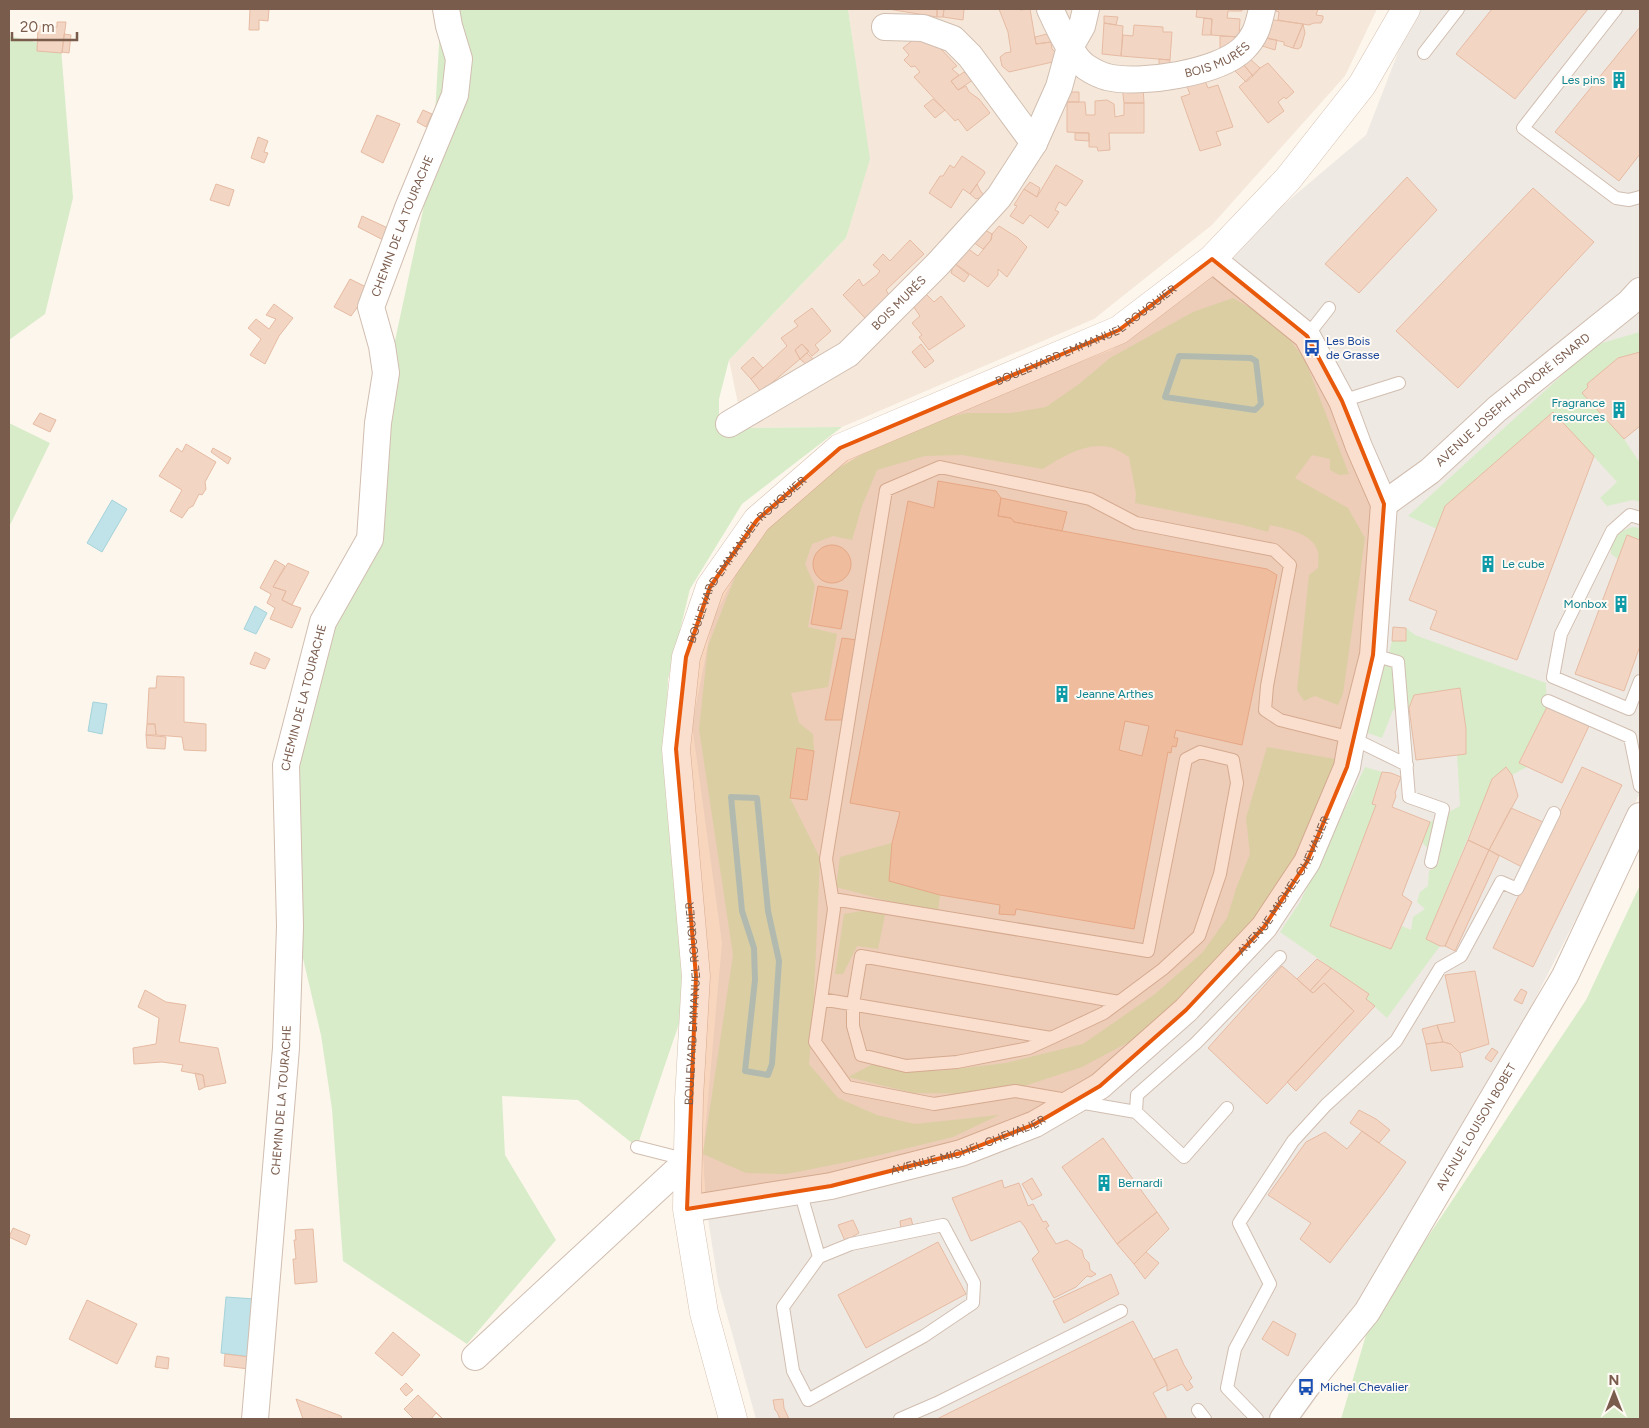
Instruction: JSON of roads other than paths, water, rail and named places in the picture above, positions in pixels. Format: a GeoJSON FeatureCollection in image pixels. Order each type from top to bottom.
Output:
{"type":"FeatureCollection","features":[{"type":"Feature","properties":{"kind":"street","name":"CHEMIN DE LA TOURACHE"},"geometry":{"type":"LineString","coordinates":[[255,1419],[286,1048],[290,926],[286,764],[323,622],[370,539],[378,423],[386,373],[382,346],[371,307],[408,208],[455,95],[459,59],[446,9]]}},
{"type":"Feature","properties":{"kind":"street","name":"BOIS MURÉS"},"geometry":{"type":"LineString","coordinates":[[1050,9],[1070,47],[1084,66],[1106,77],[1126,79],[1162,78],[1197,72],[1230,58],[1242,50],[1257,33],[1262,9]]}},
{"type":"Feature","properties":{"kind":"street","name":"BOIS MURÉS"},"geometry":{"type":"LineString","coordinates":[[729,424],[848,354],[937,264],[999,197],[1034,143],[1059,87],[1070,47],[1082,26],[1086,9]]}},
{"type":"Feature","properties":{"kind":"street","name":"BOULEVARD EMMANUEL ROUQUIER"},"geometry":{"type":"LineString","coordinates":[[733,1419],[704,1313],[687,1209],[689,1099],[696,976],[676,750],[686,657],[710,588],[757,520],[840,448],[1119,330],[1212,260],[1288,179],[1362,85],[1406,9]]}},
{"type":"Feature","properties":{"kind":"street"},"geometry":{"type":"LineString","coordinates":[[885,27],[923,28],[953,38],[970,56],[1034,143]]}},
{"type":"Feature","properties":{"kind":"street","name":"AVENUE MICHEL CHEVALIER"},"geometry":{"type":"LineString","coordinates":[[687,1209],[831,1186],[961,1153],[1035,1124],[1100,1086],[1186,1010],[1264,927],[1307,862],[1347,767],[1352,738],[1373,655],[1384,504],[1359,447],[1342,401],[1307,336],[1212,260]]}},
{"type":"Feature","properties":{"kind":"street","name":"AVENUE JOSEPH HONORÉ ISNARD"},"geometry":{"type":"LineString","coordinates":[[1384,504],[1430,471],[1497,409],[1637,299]]}},
{"type":"Feature","properties":{"kind":"street","name":"AVENUE LOUISON BOBET"},"geometry":{"type":"LineString","coordinates":[[1283,1419],[1372,1304],[1565,976],[1640,816]]}},
{"type":"Feature","properties":{"kind":"street"},"geometry":{"type":"LineString","coordinates":[[476,1357],[688,1160]]}},
{"type":"Feature","properties":{"kind":"lane"},"geometry":{"type":"LineString","coordinates":[[1424,53],[1458,9]]}},
{"type":"Feature","properties":{"kind":"lane"},"geometry":{"type":"LineString","coordinates":[[1616,9],[1523,128],[1616,198],[1629,200],[1640,197]]}},
{"type":"Feature","properties":{"kind":"lane"},"geometry":{"type":"LineString","coordinates":[[1307,336],[1329,308]]}},
{"type":"Feature","properties":{"kind":"lane"},"geometry":{"type":"LineString","coordinates":[[1342,401],[1400,383]]}},
{"type":"Feature","properties":{"kind":"lane"},"geometry":{"type":"LineString","coordinates":[[1227,1108],[1184,1157],[1136,1112],[1015,1091],[934,1104],[847,1087],[815,1042],[834,909],[826,859],[886,490],[940,467],[1090,499],[1136,523],[1274,550],[1290,565],[1267,686],[1265,710],[1280,720],[1352,738],[1407,765]]}},
{"type":"Feature","properties":{"kind":"lane"},"geometry":{"type":"LineString","coordinates":[[1640,518],[1630,515],[1612,531],[1561,634],[1553,677],[1629,709],[1636,701],[1640,681]]}},
{"type":"Feature","properties":{"kind":"lane"},"geometry":{"type":"LineString","coordinates":[[1373,655],[1398,662],[1409,797],[1443,809],[1431,862]]}},
{"type":"Feature","properties":{"kind":"lane"},"geometry":{"type":"LineString","coordinates":[[1548,701],[1630,737],[1640,786]]}},
{"type":"Feature","properties":{"kind":"lane"},"geometry":{"type":"LineString","coordinates":[[833,899],[1148,951],[1186,759],[1200,752],[1233,760],[1237,783],[1220,874],[1199,936],[1163,969],[1119,1002],[1104,1013],[1029,1048],[957,1062],[906,1066],[861,1055],[853,1026],[853,1004],[861,956],[1119,1002]]}},
{"type":"Feature","properties":{"kind":"lane"},"geometry":{"type":"LineString","coordinates":[[1257,1419],[1227,1388],[1234,1349],[1270,1284],[1239,1223],[1293,1141],[1326,1105],[1396,1041],[1440,968],[1461,956],[1501,882],[1517,889],[1554,813]]}},
{"type":"Feature","properties":{"kind":"lane"},"geometry":{"type":"LineString","coordinates":[[1136,1112],[1138,1095],[1196,1043],[1280,957]]}},
{"type":"Feature","properties":{"kind":"lane"},"geometry":{"type":"LineString","coordinates":[[822,999],[1051,1038]]}},
{"type":"Feature","properties":{"kind":"lane"},"geometry":{"type":"LineString","coordinates":[[637,1147],[688,1160]]}},
{"type":"Feature","properties":{"kind":"lane"},"geometry":{"type":"LineString","coordinates":[[800,1190],[819,1257]]}},
{"type":"Feature","properties":{"kind":"lane"},"geometry":{"type":"LineString","coordinates":[[943,1225],[974,1283],[973,1303],[924,1336],[808,1400],[793,1371],[783,1307],[819,1257],[851,1244],[943,1225]]}},
{"type":"Feature","properties":{"kind":"lane"},"geometry":{"type":"LineString","coordinates":[[900,1419],[937,1403],[1121,1311]]}},
{"type":"Feature","properties":{"kind":"water"},"geometry":{"type":"Polygon","coordinates":[[[112,500],[127,509],[102,552],[87,543],[112,500]]]}},
{"type":"Feature","properties":{"kind":"water"},"geometry":{"type":"Polygon","coordinates":[[[255,606],[267,613],[256,634],[244,629],[255,606]]]}},
{"type":"Feature","properties":{"kind":"water"},"geometry":{"type":"Polygon","coordinates":[[[93,702],[107,704],[102,734],[88,731],[93,702]]]}},
{"type":"Feature","properties":{"kind":"water"},"geometry":{"type":"Polygon","coordinates":[[[226,1297],[255,1299],[250,1357],[221,1353],[226,1297]]]}},
{"type":"Feature","properties":{"kind":"waterway"},"geometry":{"type":"LineString","coordinates":[[1179,356],[1251,358],[1256,361],[1261,404],[1255,410],[1165,397],[1179,356]]}},
{"type":"Feature","properties":{"kind":"waterway"},"geometry":{"type":"LineString","coordinates":[[731,797],[757,798],[768,911],[779,961],[772,1064],[768,1075],[745,1071],[755,980],[754,948],[742,911],[731,797]]}},
{"type":"Feature","properties":{"kind":"place","name":"Les pins"},"geometry":{"type":"Point","coordinates":[1619,80]}},
{"type":"Feature","properties":{"kind":"place","name":"Les Bois de Grasse"},"geometry":{"type":"Point","coordinates":[1312,348]}},
{"type":"Feature","properties":{"kind":"place","name":"Fragrance resources"},"geometry":{"type":"Point","coordinates":[1619,410]}},
{"type":"Feature","properties":{"kind":"place","name":"Le cube"},"geometry":{"type":"Point","coordinates":[1488,564]}},
{"type":"Feature","properties":{"kind":"place","name":"Monbox"},"geometry":{"type":"Point","coordinates":[1621,604]}},
{"type":"Feature","properties":{"kind":"place","name":"Jeanne Arthes"},"geometry":{"type":"Point","coordinates":[1062,694]}},
{"type":"Feature","properties":{"kind":"place","name":"Bernardi"},"geometry":{"type":"Point","coordinates":[1104,1183]}},
{"type":"Feature","properties":{"kind":"place","name":"Michel Chevalier"},"geometry":{"type":"Point","coordinates":[1306,1387]}}]}
